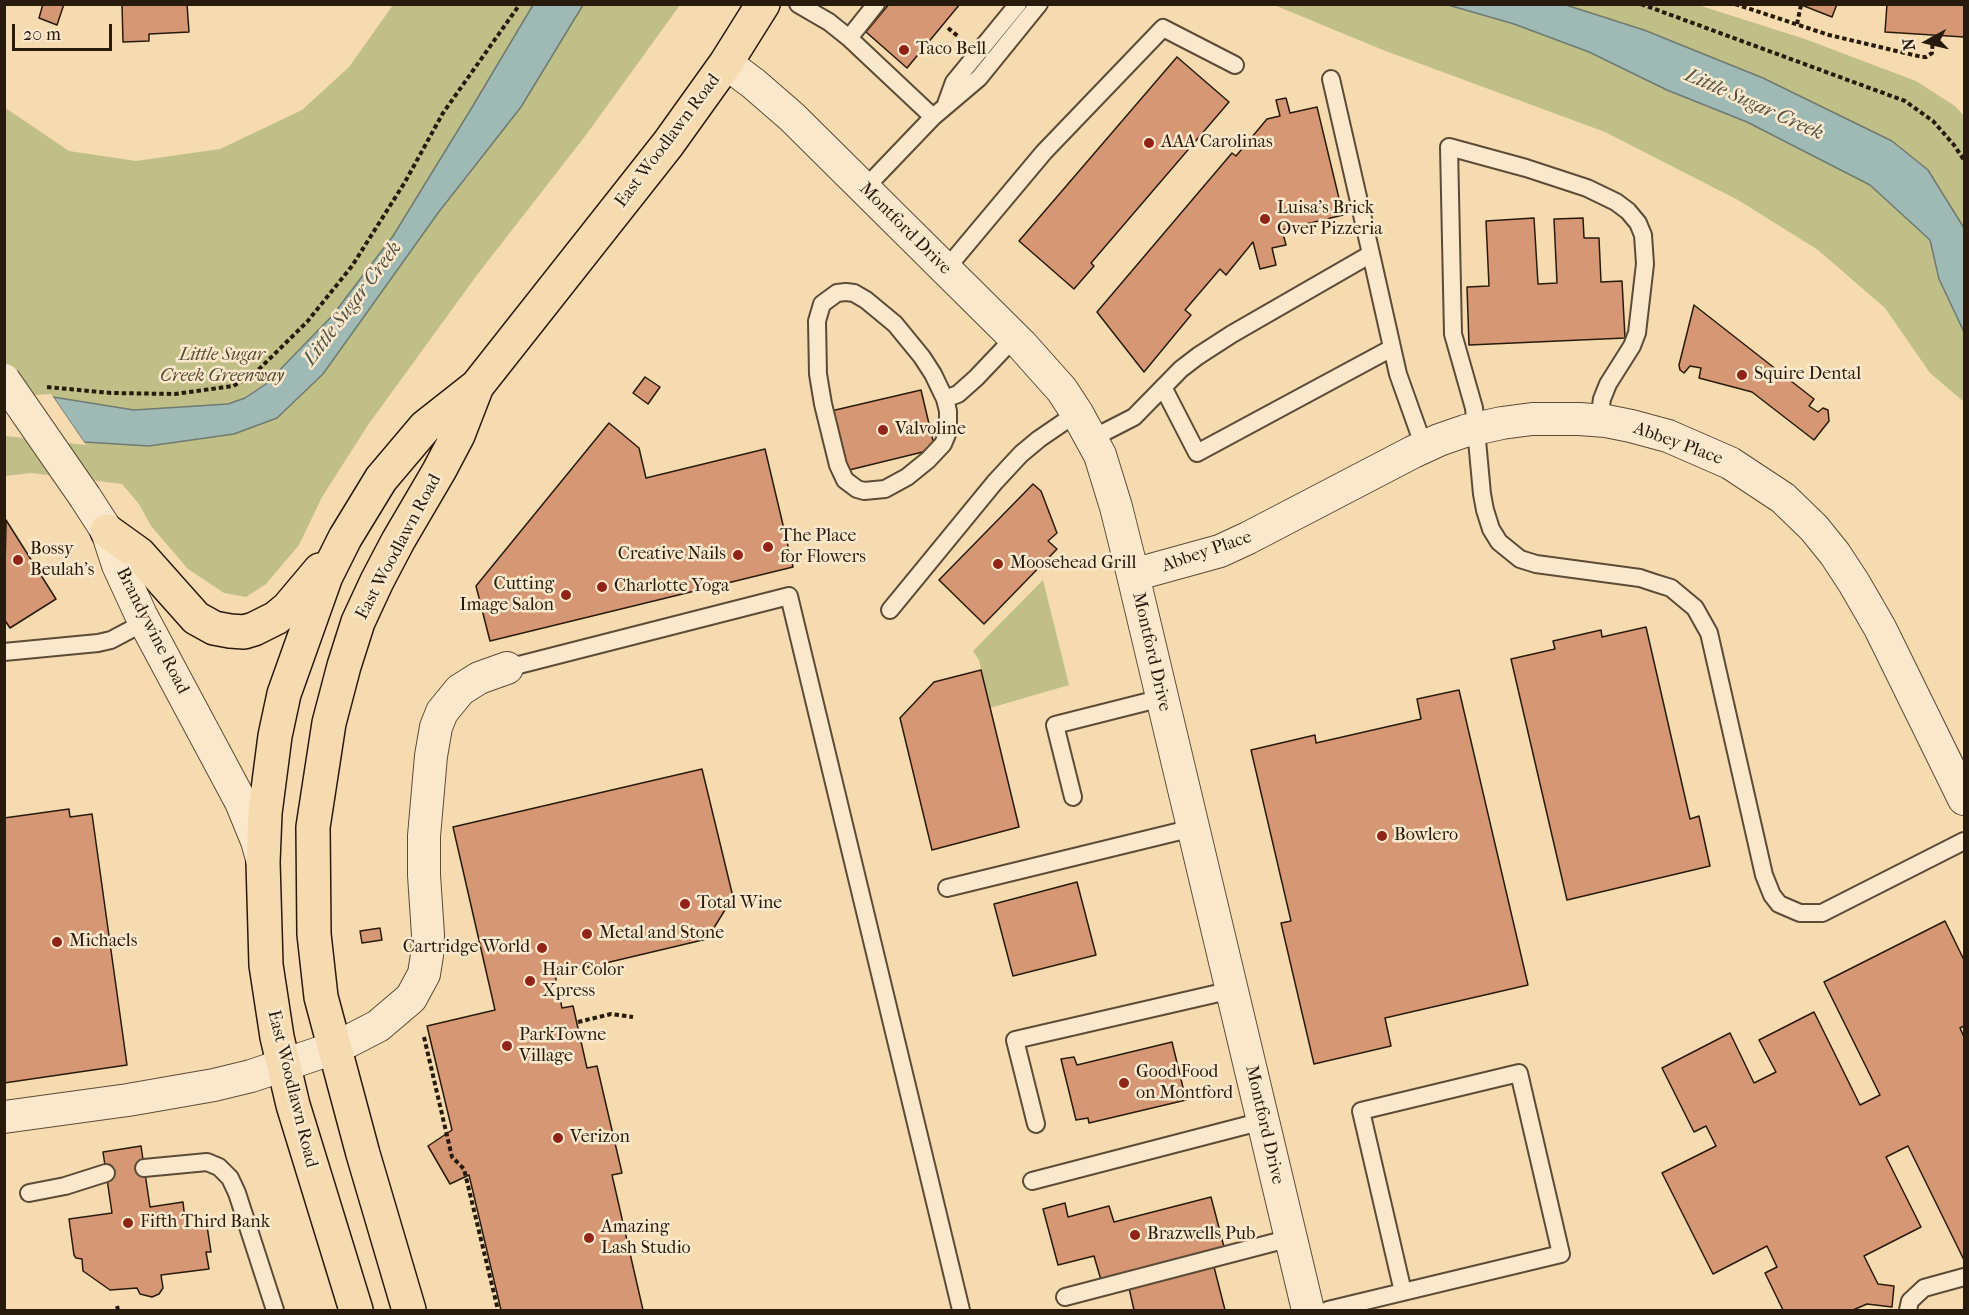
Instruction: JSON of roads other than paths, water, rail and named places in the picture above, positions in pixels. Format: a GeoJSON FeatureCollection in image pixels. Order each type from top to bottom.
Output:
{"type":"FeatureCollection","features":[{"type":"Feature","properties":{"kind":"main road","name":"East Woodlawn Road"},"geometry":{"type":"LineString","coordinates":[[356,1311],[299,1128],[283,1065],[266,965],[262,862],[270,771],[284,694],[326,576],[345,538],[381,479],[425,427],[477,386],[668,144],[726,63],[762,4]]}},
{"type":"Feature","properties":{"kind":"main road","name":"East Woodlawn Road"},"geometry":{"type":"LineString","coordinates":[[409,1311],[334,1048],[318,980],[312,885],[313,827],[329,723],[344,666],[363,612],[392,551],[453,444],[477,386]]}},
{"type":"Feature","properties":{"kind":"main road"},"geometry":{"type":"LineString","coordinates":[[107,531],[139,554],[196,618],[214,628],[244,632],[276,618],[303,592],[345,538]]}},
{"type":"Feature","properties":{"kind":"street","name":"Montford Drive"},"geometry":{"type":"LineString","coordinates":[[726,63],[792,117],[1048,373],[1084,426],[1100,455],[1133,575],[1308,1311]]}},
{"type":"Feature","properties":{"kind":"street","name":"Brandywine Road"},"geometry":{"type":"LineString","coordinates":[[4,380],[107,531],[118,565],[145,622],[241,802],[257,841],[262,862]]}},
{"type":"Feature","properties":{"kind":"street","name":"Abbey Place"},"geometry":{"type":"LineString","coordinates":[[1133,575],[1220,551],[1424,447],[1476,429],[1532,419],[1599,420],[1668,436],[1730,463],[1788,502],[1814,528],[1835,554],[1880,628],[1965,800]]}},
{"type":"Feature","properties":{"kind":"street"},"geometry":{"type":"LineString","coordinates":[[4,1117],[128,1100],[214,1085],[283,1065],[334,1048],[378,1026],[411,998],[424,974],[427,955],[424,836],[430,756],[436,727],[442,712],[460,690],[478,678],[507,668]]}},
{"type":"Feature","properties":{"kind":"lane"},"geometry":{"type":"LineString","coordinates":[[798,4],[829,22],[849,38],[933,117]]}},
{"type":"Feature","properties":{"kind":"lane"},"geometry":{"type":"LineString","coordinates":[[849,38],[876,4]]}},
{"type":"Feature","properties":{"kind":"lane"},"geometry":{"type":"LineString","coordinates":[[946,104],[954,82],[1018,4]]}},
{"type":"Feature","properties":{"kind":"lane"},"geometry":{"type":"LineString","coordinates":[[865,188],[946,104],[979,78],[1039,4]]}},
{"type":"Feature","properties":{"kind":"lane"},"geometry":{"type":"LineString","coordinates":[[946,269],[1044,152],[1163,28],[1235,65]]}},
{"type":"Feature","properties":{"kind":"lane"},"geometry":{"type":"LineString","coordinates":[[1331,79],[1392,348],[1407,404],[1424,447]]}},
{"type":"Feature","properties":{"kind":"lane"},"geometry":{"type":"LineString","coordinates":[[1599,420],[1602,399],[1608,384],[1632,346],[1637,333],[1645,264],[1643,235],[1638,223],[1616,201],[1587,188],[1449,147],[1453,334],[1470,389],[1485,510],[1491,529],[1499,542],[1520,559],[1536,564],[1640,578],[1671,588],[1695,608],[1703,621],[1712,646],[1764,875],[1772,895],[1779,904],[1800,913],[1822,913],[1965,842]]}},
{"type":"Feature","properties":{"kind":"lane"},"geometry":{"type":"LineString","coordinates":[[890,610],[995,482],[1021,454],[1039,439],[1084,426],[1134,417],[1198,356],[1371,254]]}},
{"type":"Feature","properties":{"kind":"lane"},"geometry":{"type":"LineString","coordinates":[[846,292],[854,293],[866,300],[895,324],[922,357],[945,399],[949,422],[948,432],[943,444],[928,460],[907,477],[885,489],[864,490],[850,485],[837,465],[819,384],[817,321],[822,304],[837,293],[846,292]]}},
{"type":"Feature","properties":{"kind":"lane"},"geometry":{"type":"LineString","coordinates":[[945,399],[958,394],[1014,338]]}},
{"type":"Feature","properties":{"kind":"lane"},"geometry":{"type":"LineString","coordinates":[[1163,387],[1197,453],[1392,348]]}},
{"type":"Feature","properties":{"kind":"lane"},"geometry":{"type":"LineString","coordinates":[[507,668],[789,596],[961,1311]]}},
{"type":"Feature","properties":{"kind":"lane"},"geometry":{"type":"LineString","coordinates":[[4,652],[98,643],[111,640],[145,622]]}},
{"type":"Feature","properties":{"kind":"lane"},"geometry":{"type":"LineString","coordinates":[[1073,797],[1055,725],[1162,698]]}},
{"type":"Feature","properties":{"kind":"lane"},"geometry":{"type":"LineString","coordinates":[[947,888],[1193,828]]}},
{"type":"Feature","properties":{"kind":"lane"},"geometry":{"type":"LineString","coordinates":[[1036,1124],[1015,1040],[1232,990]]}},
{"type":"Feature","properties":{"kind":"lane"},"geometry":{"type":"LineString","coordinates":[[1328,1311],[1560,1254],[1519,1073],[1361,1111],[1403,1292]]}},
{"type":"Feature","properties":{"kind":"lane"},"geometry":{"type":"LineString","coordinates":[[1032,1181],[1263,1121]]}},
{"type":"Feature","properties":{"kind":"lane"},"geometry":{"type":"LineString","coordinates":[[144,1168],[207,1162],[219,1167],[230,1178],[237,1193],[275,1311]]}},
{"type":"Feature","properties":{"kind":"lane"},"geometry":{"type":"LineString","coordinates":[[29,1193],[65,1186],[106,1173]]}},
{"type":"Feature","properties":{"kind":"lane"},"geometry":{"type":"LineString","coordinates":[[1065,1297],[1291,1238]]}},
{"type":"Feature","properties":{"kind":"lane"},"geometry":{"type":"LineString","coordinates":[[1908,1311],[1910,1301],[1924,1288],[1965,1277]]}},
{"type":"Feature","properties":{"kind":"water","name":"Little Sugar Creek"},"geometry":{"type":"Polygon","coordinates":[[[533,5],[583,5],[521,107],[438,213],[323,374],[277,418],[234,434],[149,446],[84,442],[53,397],[134,410],[228,404],[245,398],[266,384],[332,316],[393,236],[533,5]]]}},
{"type":"Feature","properties":{"kind":"water","name":"Little Sugar Creek"},"geometry":{"type":"Polygon","coordinates":[[[1448,5],[1566,5],[1644,30],[1763,78],[1892,141],[1928,170],[1964,228],[1964,332],[1939,279],[1930,240],[1870,185],[1747,122],[1667,90],[1589,52],[1514,24],[1448,5]]]}},
{"type":"Feature","properties":{"kind":"place","name":"Taco Bell"},"geometry":{"type":"Point","coordinates":[904,50]}},
{"type":"Feature","properties":{"kind":"place","name":"AAA Carolinas"},"geometry":{"type":"Point","coordinates":[1149,143]}},
{"type":"Feature","properties":{"kind":"place","name":"Luisa's Brick Over Pizzeria"},"geometry":{"type":"Point","coordinates":[1265,219]}},
{"type":"Feature","properties":{"kind":"place","name":"Squire Dental"},"geometry":{"type":"Point","coordinates":[1742,375]}},
{"type":"Feature","properties":{"kind":"place","name":"Valvoline"},"geometry":{"type":"Point","coordinates":[883,430]}},
{"type":"Feature","properties":{"kind":"place","name":"The Place for Flowers"},"geometry":{"type":"Point","coordinates":[768,547]}},
{"type":"Feature","properties":{"kind":"place","name":"Creative Nails"},"geometry":{"type":"Point","coordinates":[738,555]}},
{"type":"Feature","properties":{"kind":"place","name":"Bossy Beulah's"},"geometry":{"type":"Point","coordinates":[18,560]}},
{"type":"Feature","properties":{"kind":"place","name":"Moosehead Grill"},"geometry":{"type":"Point","coordinates":[998,564]}},
{"type":"Feature","properties":{"kind":"place","name":"Charlotte Yoga"},"geometry":{"type":"Point","coordinates":[602,587]}},
{"type":"Feature","properties":{"kind":"place","name":"Cutting Image Salon"},"geometry":{"type":"Point","coordinates":[566,595]}},
{"type":"Feature","properties":{"kind":"place","name":"Bowlero"},"geometry":{"type":"Point","coordinates":[1382,836]}},
{"type":"Feature","properties":{"kind":"place","name":"Total Wine"},"geometry":{"type":"Point","coordinates":[685,904]}},
{"type":"Feature","properties":{"kind":"place","name":"Metal and Stone"},"geometry":{"type":"Point","coordinates":[587,934]}},
{"type":"Feature","properties":{"kind":"place","name":"Michaels"},"geometry":{"type":"Point","coordinates":[57,942]}},
{"type":"Feature","properties":{"kind":"place","name":"Cartridge World"},"geometry":{"type":"Point","coordinates":[542,948]}},
{"type":"Feature","properties":{"kind":"place","name":"Hair Color Xpress"},"geometry":{"type":"Point","coordinates":[530,981]}},
{"type":"Feature","properties":{"kind":"place","name":"ParkTowne Village"},"geometry":{"type":"Point","coordinates":[507,1046]}},
{"type":"Feature","properties":{"kind":"place","name":"Good Food on Montford"},"geometry":{"type":"Point","coordinates":[1124,1083]}},
{"type":"Feature","properties":{"kind":"place","name":"Verizon"},"geometry":{"type":"Point","coordinates":[558,1138]}},
{"type":"Feature","properties":{"kind":"place","name":"Fifth Third Bank"},"geometry":{"type":"Point","coordinates":[128,1223]}},
{"type":"Feature","properties":{"kind":"place","name":"Brazwells Pub"},"geometry":{"type":"Point","coordinates":[1135,1235]}},
{"type":"Feature","properties":{"kind":"place","name":"Amazing Lash Studio"},"geometry":{"type":"Point","coordinates":[589,1238]}},
{"type":"Feature","properties":{"kind":"park label","name":"Little Sugar Creek Greenway"},"geometry":{"type":"Point","coordinates":[222,366]}}]}
